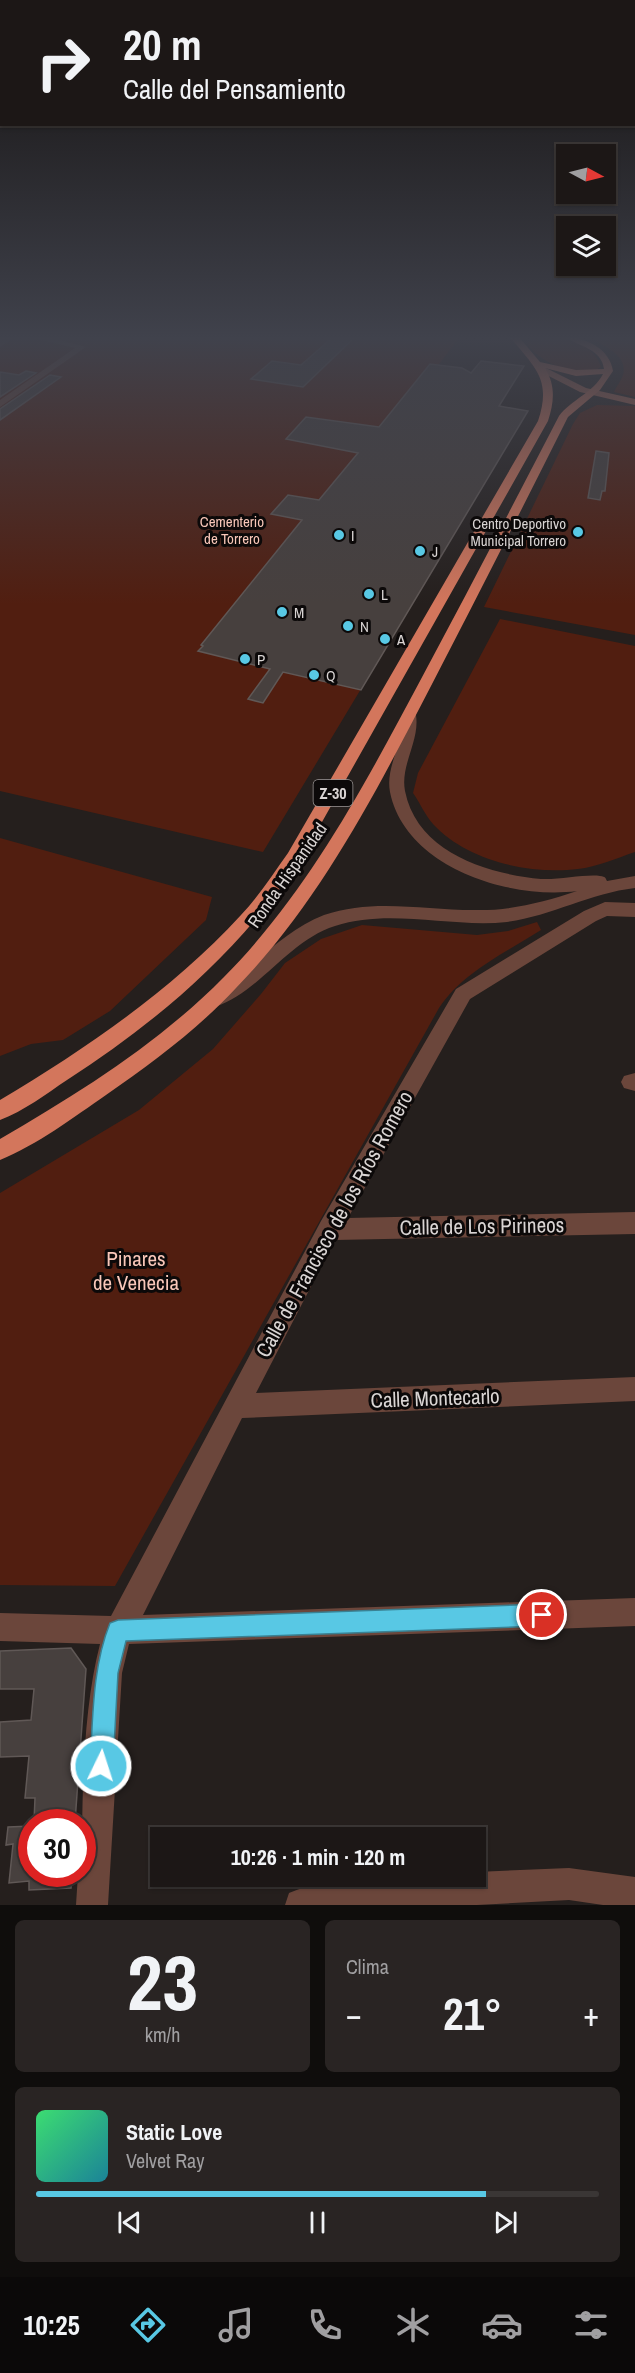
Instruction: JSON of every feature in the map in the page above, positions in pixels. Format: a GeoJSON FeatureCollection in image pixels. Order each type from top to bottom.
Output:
{"type":"FeatureCollection","features":[{"type":"Feature","properties":{"kind":"highway","name":"Ronda Hispanidad"},"geometry":{"type":"LineString","coordinates":[[0,1110],[100,1049],[157,1007],[205,964],[250,917],[322,812],[541,426]]}},
{"type":"Feature","properties":{"kind":"highway","name":"Ronda Hispanidad"},"geometry":{"type":"LineString","coordinates":[[0,1150],[64,1113],[174,1033],[213,999],[267,941],[311,884],[409,715],[559,426]]}},
{"type":"Feature","properties":{"kind":"street"},"geometry":{"type":"LineString","coordinates":[[409,715],[411,730],[399,762],[398,800],[411,826],[436,850],[477,873],[532,885],[590,884],[635,871]]}},
{"type":"Feature","properties":{"kind":"street"},"geometry":{"type":"LineString","coordinates":[[213,999],[240,985],[294,939],[317,926],[365,913],[499,916],[542,909],[635,882]]}},
{"type":"Feature","properties":{"kind":"street","name":"Calle de Francisco de los Ríos Romero"},"geometry":{"type":"LineString","coordinates":[[92,1905],[107,1673],[118,1630],[137,1599],[235,1406],[329,1229],[463,994],[590,916],[605,909],[635,910]]}},
{"type":"Feature","properties":{"kind":"street","name":"Calle de Los Pirineos"},"geometry":{"type":"LineString","coordinates":[[329,1229],[635,1223]]}},
{"type":"Feature","properties":{"kind":"street","name":"Calle Montecarlo"},"geometry":{"type":"LineString","coordinates":[[235,1406],[635,1389]]}},
{"type":"Feature","properties":{"kind":"street"},"geometry":{"type":"LineString","coordinates":[[0,1627],[118,1630],[635,1612]]}},
{"type":"Feature","properties":{"kind":"street"},"geometry":{"type":"LineString","coordinates":[[301,1905],[352,1895],[569,1884],[635,1893]]}},
{"type":"Feature","properties":{"kind":"green space","name":"Cementerio de Torrero"},"geometry":{"type":"Polygon","coordinates":[[[0,426],[519,426],[263,852],[0,791],[0,426]]]}},
{"type":"Feature","properties":{"kind":"green space","name":"Centro Deportivo Municipal Torrero"},"geometry":{"type":"Polygon","coordinates":[[[572,426],[635,426],[635,635],[484,607],[572,426]]]}},
{"type":"Feature","properties":{"kind":"green space"},"geometry":{"type":"Polygon","coordinates":[[[500,619],[635,646],[635,852],[578,869],[540,870],[500,863],[481,856],[447,837],[433,824],[413,793],[418,773],[500,619]]]}},
{"type":"Feature","properties":{"kind":"green space"},"geometry":{"type":"Polygon","coordinates":[[[0,838],[212,897],[206,920],[110,1011],[63,1040],[31,1044],[0,1056],[0,838]]]}},
{"type":"Feature","properties":{"kind":"green space","name":"Pinares de Venecia"},"geometry":{"type":"Polygon","coordinates":[[[537,922],[541,930],[472,974],[449,995],[439,1008],[115,1586],[0,1585],[0,1193],[139,1110],[213,1049],[285,963],[321,939],[362,925],[477,935],[508,931],[537,922]]]}},
{"type":"Feature","properties":{"kind":"building"},"geometry":{"type":"Polygon","coordinates":[[[298,426],[519,426],[361,690],[283,672],[263,703],[248,699],[270,669],[198,651],[302,520],[271,514],[288,495],[319,500],[358,453],[286,439],[298,426]]]}},
{"type":"Feature","properties":{"kind":"building"},"geometry":{"type":"Polygon","coordinates":[[[596,451],[609,453],[605,491],[602,491],[600,500],[588,498],[596,451]]]}},
{"type":"Feature","properties":{"kind":"building"},"geometry":{"type":"Polygon","coordinates":[[[71,1648],[86,1669],[76,1809],[35,1809],[35,1798],[25,1798],[29,1756],[0,1757],[0,1722],[31,1720],[34,1689],[0,1689],[0,1651],[71,1648]]]}},
{"type":"Feature","properties":{"kind":"building"},"geometry":{"type":"Polygon","coordinates":[[[8,1827],[18,1827],[18,1882],[9,1883],[13,1844],[6,1845],[8,1827]]]}},
{"type":"Feature","properties":{"kind":"building"},"geometry":{"type":"Polygon","coordinates":[[[29,1887],[71,1887],[71,1888],[29,1890],[29,1887]]]}},
{"type":"Feature","properties":{"kind":"place","name":"Centro Deportivo Municipal Torrero"},"geometry":{"type":"Point","coordinates":[578,532]}},
{"type":"Feature","properties":{"kind":"place","name":"I"},"geometry":{"type":"Point","coordinates":[339,535]}},
{"type":"Feature","properties":{"kind":"place","name":"J"},"geometry":{"type":"Point","coordinates":[420,551]}},
{"type":"Feature","properties":{"kind":"place","name":"L"},"geometry":{"type":"Point","coordinates":[369,594]}},
{"type":"Feature","properties":{"kind":"place","name":"M"},"geometry":{"type":"Point","coordinates":[282,612]}},
{"type":"Feature","properties":{"kind":"place","name":"N"},"geometry":{"type":"Point","coordinates":[348,626]}},
{"type":"Feature","properties":{"kind":"place","name":"A"},"geometry":{"type":"Point","coordinates":[385,639]}},
{"type":"Feature","properties":{"kind":"place","name":"P"},"geometry":{"type":"Point","coordinates":[245,659]}},
{"type":"Feature","properties":{"kind":"place","name":"Q"},"geometry":{"type":"Point","coordinates":[314,675]}},
{"type":"Feature","properties":{"kind":"route"},"geometry":{"type":"LineString","coordinates":[[101,1766],[107,1673],[118,1630],[542,1615]]}}]}
